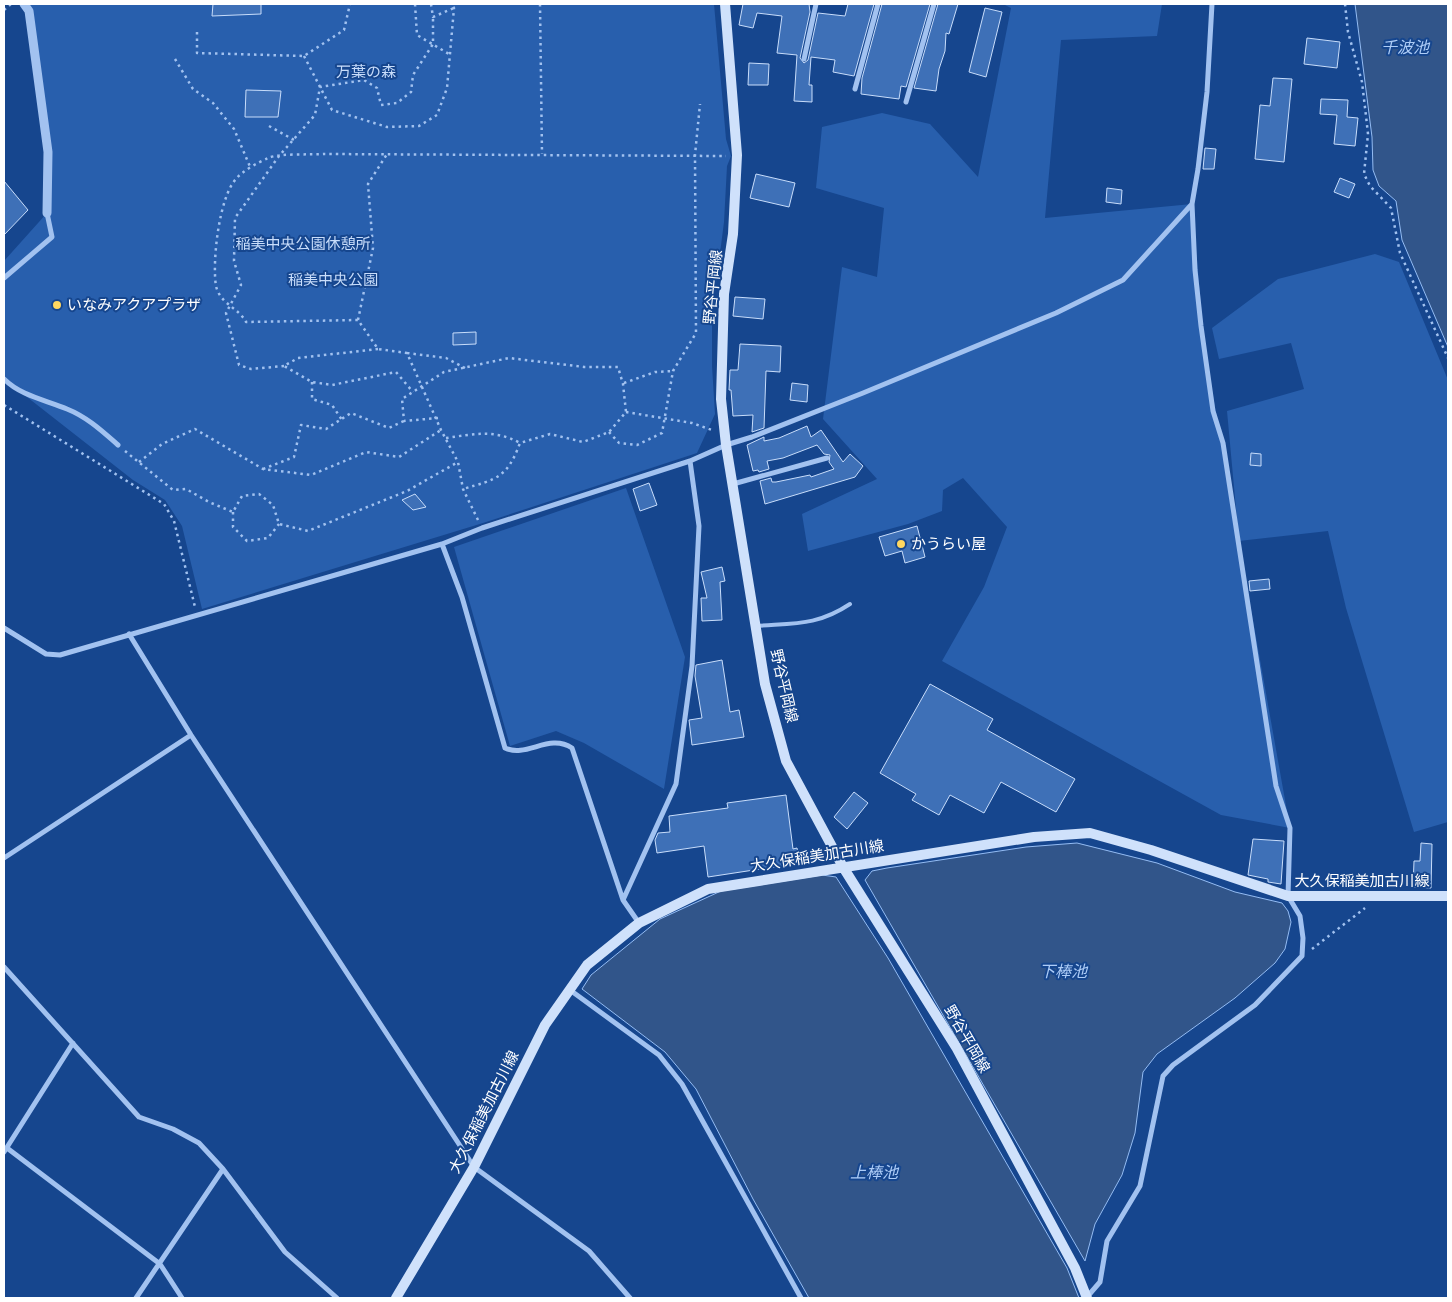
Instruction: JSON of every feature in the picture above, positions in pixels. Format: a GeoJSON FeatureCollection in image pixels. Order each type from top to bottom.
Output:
{"type":"FeatureCollection","features":[{"type":"Feature","properties":{"kind":"main road","name":"野谷平岡線"},"geometry":{"type":"LineString","coordinates":[[725,4],[737,155],[733,234],[724,294],[721,399],[726,444],[765,684],[786,761],[843,867],[956,1047],[1075,1268],[1087,1298]]}},
{"type":"Feature","properties":{"kind":"main road","name":"大久保稲美加古川線"},"geometry":{"type":"LineString","coordinates":[[396,1298],[474,1167],[545,1025],[587,965],[639,923],[708,889],[1034,837],[1090,833],[1151,850],[1288,896],[1448,896]]}},
{"type":"Feature","properties":{"kind":"street"},"geometry":{"type":"LineString","coordinates":[[4,278],[52,236],[47,213],[48,152],[29,11],[24,4]]}},
{"type":"Feature","properties":{"kind":"street"},"geometry":{"type":"LineString","coordinates":[[804,59],[816,4]]}},
{"type":"Feature","properties":{"kind":"street"},"geometry":{"type":"LineString","coordinates":[[855,89],[878,4]]}},
{"type":"Feature","properties":{"kind":"street"},"geometry":{"type":"LineString","coordinates":[[906,102],[934,4]]}},
{"type":"Feature","properties":{"kind":"street"},"geometry":{"type":"LineString","coordinates":[[1087,1298],[1100,1282],[1107,1241],[1140,1186],[1163,1076],[1172,1065],[1255,1005],[1302,956],[1303,938],[1300,916],[1288,896],[1290,828],[1276,786],[1223,443],[1213,411],[1195,270],[1192,204],[1207,92],[1212,4]]}},
{"type":"Feature","properties":{"kind":"street"},"geometry":{"type":"LineString","coordinates":[[4,628],[46,654],[60,655],[442,544],[482,528],[690,461],[726,444],[770,430],[1056,313],[1124,280],[1192,204]]}},
{"type":"Feature","properties":{"kind":"street"},"geometry":{"type":"LineString","coordinates":[[4,379],[11,386],[68,409],[98,426],[118,445]]}},
{"type":"Feature","properties":{"kind":"street"},"geometry":{"type":"LineString","coordinates":[[733,484],[826,458]]}},
{"type":"Feature","properties":{"kind":"street"},"geometry":{"type":"LineString","coordinates":[[622,900],[676,784],[692,666],[699,526],[690,461]]}},
{"type":"Feature","properties":{"kind":"street"},"geometry":{"type":"LineString","coordinates":[[442,544],[462,597],[505,748],[514,752],[555,742],[564,743],[572,748],[622,900],[639,923]]}},
{"type":"Feature","properties":{"kind":"street"},"geometry":{"type":"LineString","coordinates":[[130,634],[191,736],[474,1167],[589,1251],[630,1298]]}},
{"type":"Feature","properties":{"kind":"street"},"geometry":{"type":"LineString","coordinates":[[4,858],[191,736]]}},
{"type":"Feature","properties":{"kind":"street"},"geometry":{"type":"LineString","coordinates":[[4,967],[139,1117],[173,1130],[199,1143],[223,1169],[285,1252],[337,1298]]}},
{"type":"Feature","properties":{"kind":"street"},"geometry":{"type":"LineString","coordinates":[[570,990],[659,1055],[682,1084],[801,1298]]}},
{"type":"Feature","properties":{"kind":"street"},"geometry":{"type":"LineString","coordinates":[[73,1043],[5,1150],[160,1264],[182,1298]]}},
{"type":"Feature","properties":{"kind":"street"},"geometry":{"type":"LineString","coordinates":[[136,1298],[223,1169]]}},
{"type":"Feature","properties":{"kind":"lane"},"geometry":{"type":"LineString","coordinates":[[756,626],[812,622],[832,616],[850,604]]}},
{"type":"Feature","properties":{"kind":"path"},"geometry":{"type":"LineString","coordinates":[[4,10],[11,4]]}},
{"type":"Feature","properties":{"kind":"path"},"geometry":{"type":"LineString","coordinates":[[197,32],[197,53],[304,56],[344,30],[350,4]]}},
{"type":"Feature","properties":{"kind":"path"},"geometry":{"type":"LineString","coordinates":[[415,4],[417,36],[449,54]]}},
{"type":"Feature","properties":{"kind":"path"},"geometry":{"type":"LineString","coordinates":[[320,87],[364,80],[377,88],[381,105],[398,103],[412,92],[413,75],[432,44],[433,16],[431,4]]}},
{"type":"Feature","properties":{"kind":"path"},"geometry":{"type":"LineString","coordinates":[[304,56],[332,110],[388,127],[419,126],[436,115],[447,88],[454,8],[452,4]]}},
{"type":"Feature","properties":{"kind":"path"},"geometry":{"type":"LineString","coordinates":[[540,4],[542,154]]}},
{"type":"Feature","properties":{"kind":"path"},"geometry":{"type":"LineString","coordinates":[[1345,4],[1348,32],[1362,82],[1368,134],[1364,174],[1370,186],[1391,208],[1400,253],[1448,358]]}},
{"type":"Feature","properties":{"kind":"path"},"geometry":{"type":"LineString","coordinates":[[433,16],[454,8]]}},
{"type":"Feature","properties":{"kind":"path"},"geometry":{"type":"LineString","coordinates":[[175,59],[193,89],[213,103],[234,129],[251,168]]}},
{"type":"Feature","properties":{"kind":"path"},"geometry":{"type":"LineString","coordinates":[[320,87],[315,115],[279,156],[235,218],[234,261],[241,286],[226,313],[239,364],[251,369],[284,366],[298,358],[378,349],[446,358],[465,368]]}},
{"type":"Feature","properties":{"kind":"path"},"geometry":{"type":"LineString","coordinates":[[609,432],[619,443],[637,446],[662,433],[666,420],[673,371],[696,333],[695,155],[700,104]]}},
{"type":"Feature","properties":{"kind":"path"},"geometry":{"type":"LineString","coordinates":[[269,126],[294,140]]}},
{"type":"Feature","properties":{"kind":"path"},"geometry":{"type":"LineString","coordinates":[[378,349],[358,320],[373,248],[368,184],[388,154]]}},
{"type":"Feature","properties":{"kind":"path"},"geometry":{"type":"LineString","coordinates":[[358,320],[246,322],[241,313],[228,307],[216,287],[216,248],[222,208],[236,179],[269,157],[279,156],[388,154],[737,155]]}},
{"type":"Feature","properties":{"kind":"path"},"geometry":{"type":"LineString","coordinates":[[407,353],[438,418],[441,430],[458,462],[463,489],[482,528]]}},
{"type":"Feature","properties":{"kind":"path"},"geometry":{"type":"LineString","coordinates":[[404,421],[402,399],[444,372],[509,358],[584,367],[618,367],[623,384],[626,412],[609,432],[583,442],[550,434],[520,443],[505,435],[483,432],[446,438]]}},
{"type":"Feature","properties":{"kind":"path"},"geometry":{"type":"LineString","coordinates":[[284,366],[312,382],[332,385],[396,372],[413,392]]}},
{"type":"Feature","properties":{"kind":"path"},"geometry":{"type":"LineString","coordinates":[[623,384],[655,372],[673,371]]}},
{"type":"Feature","properties":{"kind":"path"},"geometry":{"type":"LineString","coordinates":[[312,382],[312,399],[332,406],[342,420]]}},
{"type":"Feature","properties":{"kind":"path"},"geometry":{"type":"LineString","coordinates":[[4,405],[164,504],[174,521],[198,616]]}},
{"type":"Feature","properties":{"kind":"path"},"geometry":{"type":"LineString","coordinates":[[626,412],[692,423],[718,433]]}},
{"type":"Feature","properties":{"kind":"path"},"geometry":{"type":"LineString","coordinates":[[263,469],[294,456],[301,425],[326,430],[352,413],[389,428],[404,421],[438,418]]}},
{"type":"Feature","properties":{"kind":"path"},"geometry":{"type":"LineString","coordinates":[[138,463],[162,444],[195,429],[263,469],[311,475],[366,452],[399,456],[441,430]]}},
{"type":"Feature","properties":{"kind":"path"},"geometry":{"type":"LineString","coordinates":[[463,489],[491,481],[512,465],[520,443]]}},
{"type":"Feature","properties":{"kind":"path"},"geometry":{"type":"LineString","coordinates":[[118,445],[172,490],[186,489],[208,502],[232,512]]}},
{"type":"Feature","properties":{"kind":"path"},"geometry":{"type":"LineString","coordinates":[[279,524],[308,531],[407,491],[458,462]]}},
{"type":"Feature","properties":{"kind":"path"},"geometry":{"type":"LineString","coordinates":[[259,494],[273,505],[279,524],[268,538],[247,541],[233,527],[232,512],[242,496],[259,494]]}},
{"type":"Feature","properties":{"kind":"path"},"geometry":{"type":"LineString","coordinates":[[1302,956],[1338,931],[1377,897]]}},
{"type":"Feature","properties":{"kind":"green space","name":"稲美中央公園"},"geometry":{"type":"Polygon","coordinates":[[[22,4],[714,4],[726,139],[731,156],[727,166],[724,222],[712,316],[712,366],[715,414],[697,453],[483,523],[202,609],[182,526],[165,500],[133,480],[4,379],[4,261],[47,213],[44,107],[36,53],[22,4]]]}},
{"type":"Feature","properties":{"kind":"green space"},"geometry":{"type":"Polygon","coordinates":[[[1003,4],[1162,4],[1157,36],[1061,40],[1045,218],[1192,204],[1205,351],[1290,828],[1221,815],[942,661],[984,587],[1007,527],[963,478],[943,490],[942,511],[908,524],[808,551],[802,514],[877,479],[823,419],[842,267],[877,277],[884,208],[816,188],[822,127],[882,113],[930,124],[978,177],[1011,8],[1003,4]]]}},
{"type":"Feature","properties":{"kind":"green space"},"geometry":{"type":"Polygon","coordinates":[[[1375,254],[1399,262],[1448,380],[1448,822],[1414,832],[1346,608],[1328,531],[1239,541],[1227,411],[1304,389],[1291,343],[1219,359],[1212,328],[1278,279],[1375,254]]]}},
{"type":"Feature","properties":{"kind":"green space"},"geometry":{"type":"Polygon","coordinates":[[[626,488],[685,657],[664,789],[584,743],[556,731],[510,746],[454,547],[626,488]]]}},
{"type":"Feature","properties":{"kind":"water","name":"千波池"},"geometry":{"type":"Polygon","coordinates":[[[1355,4],[1448,4],[1448,347],[1402,240],[1396,201],[1379,186],[1373,170],[1372,137],[1355,4]]]}},
{"type":"Feature","properties":{"kind":"water","name":"下棒池"},"geometry":{"type":"Polygon","coordinates":[[[1077,843],[1157,863],[1235,892],[1282,903],[1288,911],[1291,922],[1285,949],[1275,963],[1235,998],[1157,1054],[1143,1072],[1135,1133],[1122,1175],[1095,1224],[1085,1261],[865,880],[872,871],[887,868],[1026,847],[1077,843]]]}},
{"type":"Feature","properties":{"kind":"water","name":"上棒池"},"geometry":{"type":"Polygon","coordinates":[[[822,875],[836,877],[888,958],[1067,1268],[1079,1298],[809,1298],[753,1199],[696,1089],[665,1052],[582,989],[591,975],[660,919],[721,891],[822,875]]]}},
{"type":"Feature","properties":{"kind":"building"},"geometry":{"type":"Polygon","coordinates":[[[213,4],[261,4],[261,14],[212,16],[213,4]]]}},
{"type":"Feature","properties":{"kind":"building"},"geometry":{"type":"Polygon","coordinates":[[[743,4],[809,4],[810,12],[800,58],[804,63],[808,60],[818,13],[845,16],[848,4],[874,4],[854,76],[833,72],[835,60],[811,57],[809,85],[812,85],[812,102],[794,101],[797,55],[777,53],[782,16],[757,13],[753,28],[739,25],[743,4]]]}},
{"type":"Feature","properties":{"kind":"building"},"geometry":{"type":"Polygon","coordinates":[[[882,4],[930,4],[906,87],[901,86],[899,99],[861,94],[862,78],[882,4]]]}},
{"type":"Feature","properties":{"kind":"building"},"geometry":{"type":"Polygon","coordinates":[[[938,4],[958,4],[949,34],[946,33],[945,51],[939,69],[936,91],[914,88],[938,4]]]}},
{"type":"Feature","properties":{"kind":"building"},"geometry":{"type":"Polygon","coordinates":[[[985,8],[1002,12],[986,77],[969,72],[985,8]]]}},
{"type":"Feature","properties":{"kind":"building"},"geometry":{"type":"Polygon","coordinates":[[[1307,38],[1340,42],[1337,68],[1304,64],[1307,38]]]}},
{"type":"Feature","properties":{"kind":"building"},"geometry":{"type":"Polygon","coordinates":[[[749,63],[769,64],[768,85],[748,85],[749,63]]]}},
{"type":"Feature","properties":{"kind":"building"},"geometry":{"type":"Polygon","coordinates":[[[1273,78],[1292,79],[1284,162],[1255,159],[1260,105],[1270,106],[1273,78]]]}},
{"type":"Feature","properties":{"kind":"building"},"geometry":{"type":"Polygon","coordinates":[[[246,90],[281,91],[278,117],[245,117],[246,90]]]}},
{"type":"Feature","properties":{"kind":"building"},"geometry":{"type":"Polygon","coordinates":[[[1321,99],[1348,100],[1347,117],[1358,118],[1355,146],[1334,144],[1337,115],[1320,114],[1321,99]]]}},
{"type":"Feature","properties":{"kind":"building"},"geometry":{"type":"Polygon","coordinates":[[[1205,148],[1216,149],[1214,169],[1203,169],[1205,148]]]}},
{"type":"Feature","properties":{"kind":"building"},"geometry":{"type":"Polygon","coordinates":[[[756,174],[795,183],[789,207],[750,198],[756,174]]]}},
{"type":"Feature","properties":{"kind":"building"},"geometry":{"type":"Polygon","coordinates":[[[1340,178],[1355,184],[1349,198],[1334,192],[1340,178]]]}},
{"type":"Feature","properties":{"kind":"building"},"geometry":{"type":"Polygon","coordinates":[[[4,181],[28,210],[4,235],[4,181]]]}},
{"type":"Feature","properties":{"kind":"building"},"geometry":{"type":"Polygon","coordinates":[[[1107,188],[1122,190],[1121,204],[1106,202],[1107,188]]]}},
{"type":"Feature","properties":{"kind":"building"},"geometry":{"type":"Polygon","coordinates":[[[735,297],[765,299],[763,319],[733,316],[735,297]]]}},
{"type":"Feature","properties":{"kind":"building"},"geometry":{"type":"Polygon","coordinates":[[[476,332],[476,344],[453,345],[453,333],[476,332]]]}},
{"type":"Feature","properties":{"kind":"building"},"geometry":{"type":"Polygon","coordinates":[[[740,344],[781,346],[780,372],[766,371],[764,428],[752,432],[753,415],[733,416],[731,390],[729,390],[730,370],[738,370],[740,344]]]}},
{"type":"Feature","properties":{"kind":"building"},"geometry":{"type":"Polygon","coordinates":[[[792,383],[808,385],[807,402],[790,400],[792,383]]]}},
{"type":"Feature","properties":{"kind":"building"},"geometry":{"type":"Polygon","coordinates":[[[807,426],[811,437],[821,430],[843,462],[850,454],[863,466],[855,477],[765,504],[760,481],[771,478],[772,482],[776,482],[810,475],[811,477],[834,469],[829,462],[830,455],[824,454],[817,445],[783,458],[767,461],[769,469],[759,472],[758,470],[753,471],[747,445],[764,437],[764,441],[779,438],[807,426]]]}},
{"type":"Feature","properties":{"kind":"building"},"geometry":{"type":"Polygon","coordinates":[[[1251,453],[1261,454],[1261,466],[1250,465],[1251,453]]]}},
{"type":"Feature","properties":{"kind":"building"},"geometry":{"type":"Polygon","coordinates":[[[649,483],[657,505],[640,511],[633,489],[649,483]]]}},
{"type":"Feature","properties":{"kind":"building"},"geometry":{"type":"Polygon","coordinates":[[[415,494],[426,507],[413,510],[402,500],[415,494]]]}},
{"type":"Feature","properties":{"kind":"building","name":"かうらい屋"},"geometry":{"type":"Polygon","coordinates":[[[917,526],[925,557],[905,563],[902,551],[885,556],[879,537],[917,526]]]}},
{"type":"Feature","properties":{"kind":"building"},"geometry":{"type":"Polygon","coordinates":[[[722,567],[725,581],[720,582],[722,620],[702,621],[701,598],[707,598],[701,572],[722,567]]]}},
{"type":"Feature","properties":{"kind":"building"},"geometry":{"type":"Polygon","coordinates":[[[1269,579],[1270,589],[1250,591],[1249,581],[1269,579]]]}},
{"type":"Feature","properties":{"kind":"building"},"geometry":{"type":"Polygon","coordinates":[[[722,660],[730,712],[739,710],[744,737],[692,745],[689,720],[702,718],[695,676],[696,665],[722,660]]]}},
{"type":"Feature","properties":{"kind":"building"},"geometry":{"type":"Polygon","coordinates":[[[930,684],[993,719],[987,730],[1075,779],[1056,812],[1001,782],[984,813],[950,795],[939,815],[912,800],[916,794],[880,773],[930,684]]]}},
{"type":"Feature","properties":{"kind":"building"},"geometry":{"type":"Polygon","coordinates":[[[854,792],[868,803],[847,829],[834,817],[854,792]]]}},
{"type":"Feature","properties":{"kind":"building"},"geometry":{"type":"Polygon","coordinates":[[[786,795],[793,849],[797,848],[800,863],[708,877],[704,846],[657,853],[655,840],[658,833],[670,832],[669,816],[728,808],[727,803],[786,795]]]}},
{"type":"Feature","properties":{"kind":"building"},"geometry":{"type":"Polygon","coordinates":[[[1253,839],[1284,841],[1281,884],[1248,875],[1253,839]]]}},
{"type":"Feature","properties":{"kind":"building"},"geometry":{"type":"Polygon","coordinates":[[[1421,843],[1432,844],[1431,888],[1413,887],[1414,861],[1420,861],[1421,843]]]}},
{"type":"Feature","properties":{"kind":"place","name":"いなみアクアプラザ"},"geometry":{"type":"Point","coordinates":[57,305]}},
{"type":"Feature","properties":{"kind":"place","name":"かうらい屋"},"geometry":{"type":"Point","coordinates":[901,544]}},
{"type":"Feature","properties":{"kind":"park label","name":"万葉の森"},"geometry":{"type":"Point","coordinates":[366,72]}},
{"type":"Feature","properties":{"kind":"park label","name":"稲美中央公園休憩所"},"geometry":{"type":"Point","coordinates":[303,244]}}]}
